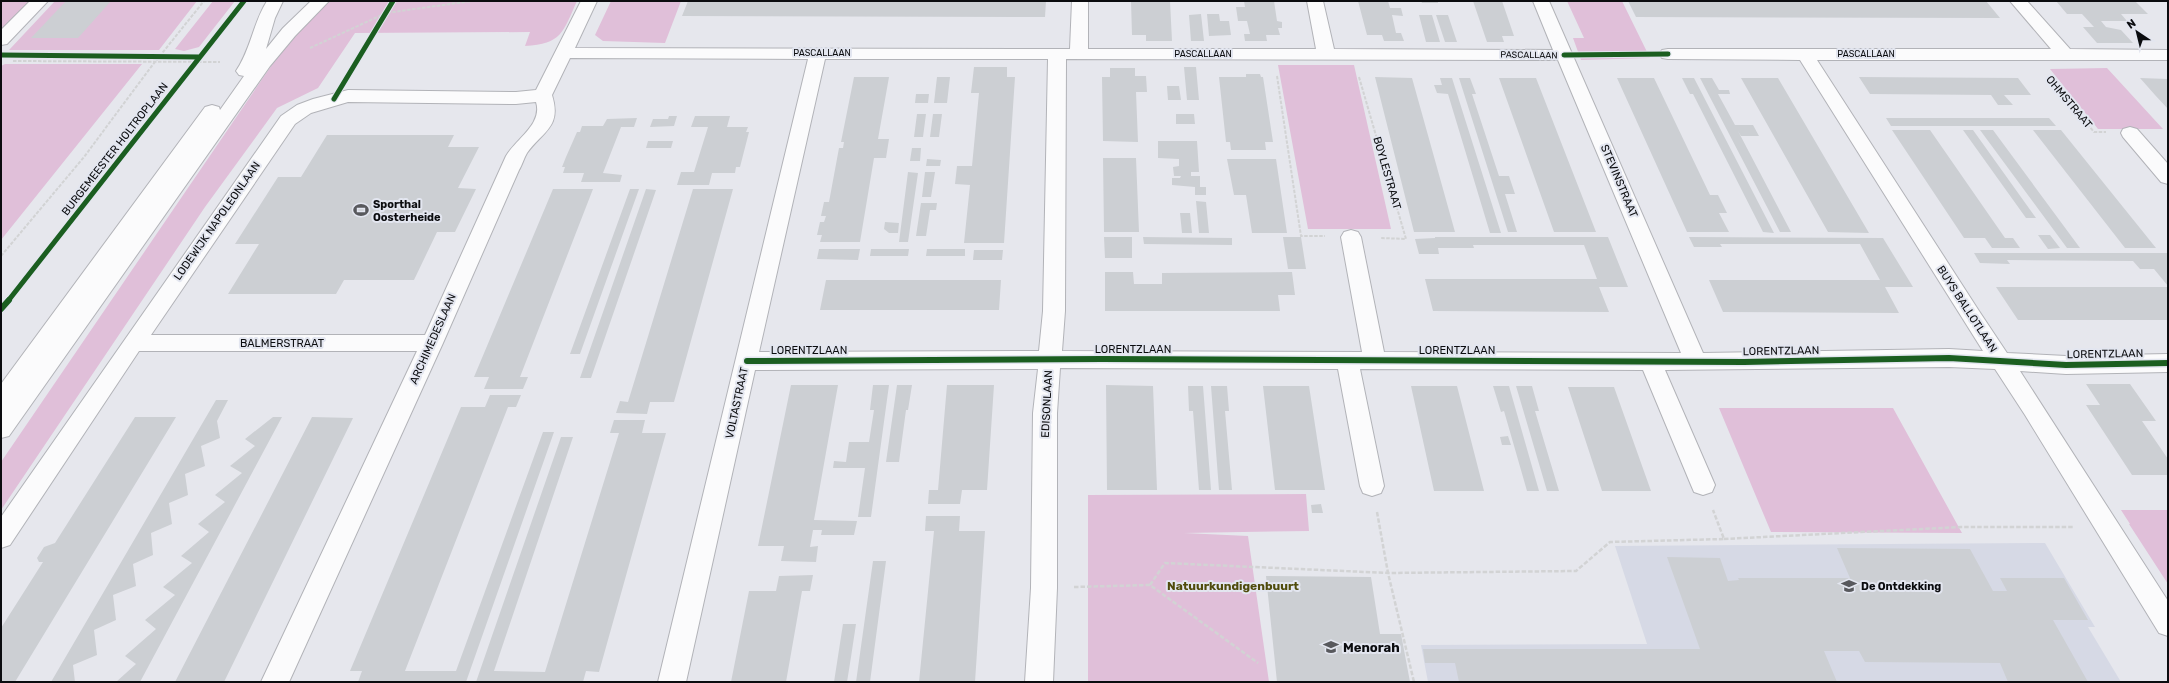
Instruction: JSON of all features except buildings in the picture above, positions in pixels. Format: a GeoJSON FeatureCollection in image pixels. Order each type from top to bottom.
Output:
{"type":"FeatureCollection","features":[{"type":"Feature","properties":{"kind":"street"},"geometry":{"type":"LineString","coordinates":[[4,48],[40,1]]}},
{"type":"Feature","properties":{"kind":"street"},"geometry":{"type":"LineString","coordinates":[[1,429],[258,62],[267,17],[275,1]]}},
{"type":"Feature","properties":{"kind":"street"},"geometry":{"type":"LineString","coordinates":[[1,402],[184,146],[258,62],[321,1]]}},
{"type":"Feature","properties":{"kind":"street"},"geometry":{"type":"LineString","coordinates":[[543,95],[565,53],[589,1]]}},
{"type":"Feature","properties":{"kind":"street"},"geometry":{"type":"LineString","coordinates":[[1079,54],[1080,1]]}},
{"type":"Feature","properties":{"kind":"street"},"geometry":{"type":"LineString","coordinates":[[1315,1],[1326,54]]}},
{"type":"Feature","properties":{"kind":"street","name":"STEVINSTRAAT"},"geometry":{"type":"LineString","coordinates":[[1541,1],[1695,361]]}},
{"type":"Feature","properties":{"kind":"street"},"geometry":{"type":"LineString","coordinates":[[2018,1],[2065,55]]}},
{"type":"Feature","properties":{"kind":"street","name":"PASCALLAAN"},"geometry":{"type":"LineString","coordinates":[[565,53],[1564,55]]}},
{"type":"Feature","properties":{"kind":"street","name":"VOLTASTRAAT"},"geometry":{"type":"LineString","coordinates":[[672,682],[747,361],[756,313],[818,53]]}},
{"type":"Feature","properties":{"kind":"street","name":"EDISONLAAN"},"geometry":{"type":"LineString","coordinates":[[1039,682],[1044,588],[1046,413],[1054,311],[1057,54]]}},
{"type":"Feature","properties":{"kind":"street","name":"PASCALLAAN"},"geometry":{"type":"LineString","coordinates":[[1668,54],[2168,55]]}},
{"type":"Feature","properties":{"kind":"street","name":"BUYS BALLOTLAAN"},"geometry":{"type":"LineString","coordinates":[[1805,54],[1971,317],[2033,408],[2168,624]]}},
{"type":"Feature","properties":{"kind":"street","name":"LODEWIJK NAPOLEONLAAN"},"geometry":{"type":"LineString","coordinates":[[1,537],[132,343],[288,120],[304,109],[319,103],[348,96],[516,98],[543,95]]}},
{"type":"Feature","properties":{"kind":"street","name":"ARCHIMEDESLAAN"},"geometry":{"type":"LineString","coordinates":[[275,682],[432,343],[509,170],[521,148],[538,132],[545,120],[548,106],[543,95]]}},
{"type":"Feature","properties":{"kind":"street"},"geometry":{"type":"LineString","coordinates":[[2130,133],[2168,177]]}},
{"type":"Feature","properties":{"kind":"street"},"geometry":{"type":"LineString","coordinates":[[1351,237],[1375,360]]}},
{"type":"Feature","properties":{"kind":"street","name":"BALMERSTRAAT"},"geometry":{"type":"LineString","coordinates":[[132,343],[432,343]]}},
{"type":"Feature","properties":{"kind":"street","name":"LORENTZLAAN"},"geometry":{"type":"LineString","coordinates":[[747,361],[1695,361],[1949,358],[2066,365],[2168,363]]}},
{"type":"Feature","properties":{"kind":"street"},"geometry":{"type":"LineString","coordinates":[[1347,360],[1372,486]]}},
{"type":"Feature","properties":{"kind":"street"},"geometry":{"type":"LineString","coordinates":[[1650,361],[1703,485]]}},
{"type":"Feature","properties":{"kind":"path"},"geometry":{"type":"LineString","coordinates":[[1,256],[84,157],[155,62],[204,1]]}},
{"type":"Feature","properties":{"kind":"path"},"geometry":{"type":"LineString","coordinates":[[4,48],[258,62],[282,61],[388,10],[472,1]]}},
{"type":"Feature","properties":{"kind":"path"},"geometry":{"type":"LineString","coordinates":[[379,24],[388,10]]}},
{"type":"Feature","properties":{"kind":"path"},"geometry":{"type":"LineString","coordinates":[[11,61],[155,62],[198,59]]}},
{"type":"Feature","properties":{"kind":"path"},"geometry":{"type":"LineString","coordinates":[[191,68],[198,59]]}},
{"type":"Feature","properties":{"kind":"path"},"geometry":{"type":"LineString","coordinates":[[1703,485],[1724,539]]}},
{"type":"Feature","properties":{"kind":"path"},"geometry":{"type":"LineString","coordinates":[[1372,486],[1388,573],[1414,682]]}},
{"type":"Feature","properties":{"kind":"path"},"geometry":{"type":"LineString","coordinates":[[1150,585],[1165,563],[1388,573],[1576,571],[1610,542],[1724,539],[1961,527],[2107,527]]}},
{"type":"Feature","properties":{"kind":"path"},"geometry":{"type":"LineString","coordinates":[[1044,588],[1150,585],[1258,663]]}},
{"type":"Feature","properties":{"kind":"shaded area"},"geometry":{"type":"Polygon","coordinates":[[[1,1],[31,1],[1,30],[1,1]]]}},
{"type":"Feature","properties":{"kind":"shaded area"},"geometry":{"type":"Polygon","coordinates":[[[55,1],[197,1],[159,50],[9,50],[55,1]]]}},
{"type":"Feature","properties":{"kind":"shaded area"},"geometry":{"type":"Polygon","coordinates":[[[213,1],[235,1],[199,47],[184,51],[175,49],[213,1]]]}},
{"type":"Feature","properties":{"kind":"shaded area"},"geometry":{"type":"Polygon","coordinates":[[[326,1],[577,1],[560,34],[554,39],[537,45],[525,46],[530,32],[355,33],[318,88],[277,108],[205,207],[1,510],[1,462],[280,53],[326,1]]]}},
{"type":"Feature","properties":{"kind":"shaded area"},"geometry":{"type":"Polygon","coordinates":[[[611,1],[681,1],[665,43],[603,41],[595,35],[611,1]]]}},
{"type":"Feature","properties":{"kind":"shaded area"},"geometry":{"type":"Polygon","coordinates":[[[1567,1],[1622,1],[1650,58],[1581,60],[1573,38],[1584,38],[1567,1]]]}},
{"type":"Feature","properties":{"kind":"shaded area"},"geometry":{"type":"Polygon","coordinates":[[[5,64],[142,64],[1,240],[1,66],[5,64]]]}},
{"type":"Feature","properties":{"kind":"shaded area"},"geometry":{"type":"Polygon","coordinates":[[[1278,65],[1354,65],[1391,229],[1308,229],[1278,65]]]}},
{"type":"Feature","properties":{"kind":"shaded area"},"geometry":{"type":"Polygon","coordinates":[[[2107,68],[2163,129],[2098,129],[2050,69],[2107,68]]]}},
{"type":"Feature","properties":{"kind":"shaded area"},"geometry":{"type":"Polygon","coordinates":[[[1719,408],[1893,408],[1962,533],[1771,532],[1719,408]]]}},
{"type":"Feature","properties":{"kind":"shaded area"},"geometry":{"type":"Polygon","coordinates":[[[1306,494],[1309,531],[1184,533],[1248,536],[1269,682],[1088,682],[1088,495],[1306,494]]]}},
{"type":"Feature","properties":{"kind":"shaded area"},"geometry":{"type":"Polygon","coordinates":[[[2121,510],[2168,510],[2168,584],[2129,524],[2121,510]]]}},
{"type":"Feature","properties":{"kind":"shaded area","name":"De Ontdekking"},"geometry":{"type":"Polygon","coordinates":[[[2045,543],[2095,627],[2088,627],[2121,682],[1428,682],[1421,645],[1647,644],[1615,546],[2045,543]]]}},
{"type":"Feature","properties":{"kind":"cycle path","name":"BURGEMEESTER HOLTROPLAAN"},"geometry":{"type":"LineString","coordinates":[[1,309],[43,258],[244,1]]}},
{"type":"Feature","properties":{"kind":"cycle path"},"geometry":{"type":"LineString","coordinates":[[334,99],[393,1]]}},
{"type":"Feature","properties":{"kind":"cycle path"},"geometry":{"type":"LineString","coordinates":[[1564,55],[1668,54]]}},
{"type":"Feature","properties":{"kind":"cycle path"},"geometry":{"type":"LineString","coordinates":[[1,55],[200,57]]}},
{"type":"Feature","properties":{"kind":"cycle path"},"geometry":{"type":"LineString","coordinates":[[747,361],[992,361],[1102,359],[1744,362],[1949,358],[2066,365],[2168,363]]}},
{"type":"Feature","properties":{"kind":"place","name":"Sporthal Oosterheide"},"geometry":{"type":"Point","coordinates":[361,210]}},
{"type":"Feature","properties":{"kind":"place","name":"De Ontdekking"},"geometry":{"type":"Point","coordinates":[1849,586]}},
{"type":"Feature","properties":{"kind":"place","name":"Menorah"},"geometry":{"type":"Point","coordinates":[1331,647]}},
{"type":"Feature","properties":{"kind":"district","name":"Natuurkundigenbuurt"},"geometry":{"type":"Point","coordinates":[1233,586]}}]}
